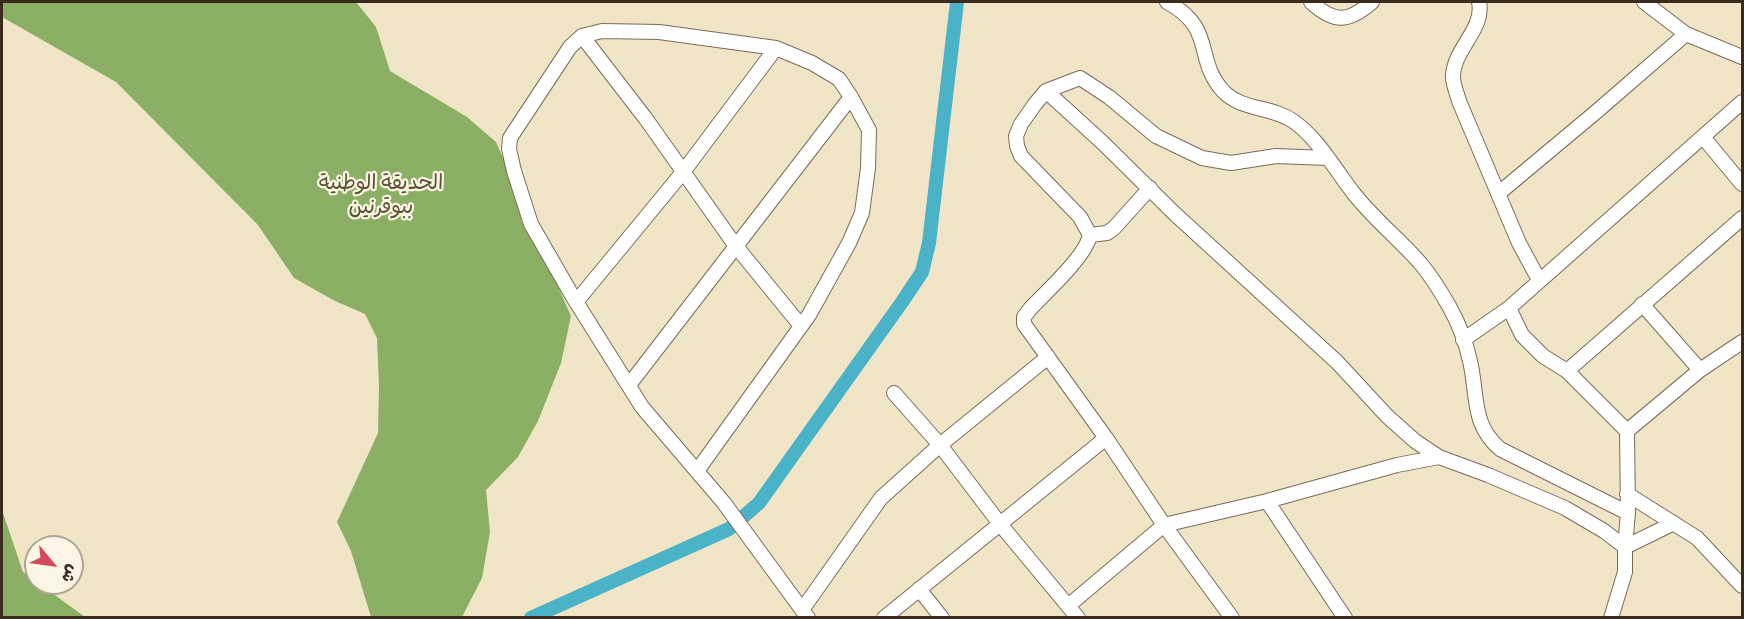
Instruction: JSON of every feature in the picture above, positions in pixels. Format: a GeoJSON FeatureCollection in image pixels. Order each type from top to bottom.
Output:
{"type":"FeatureCollection","features":[{"type":"Feature","properties":{"kind":"street"},"geometry":{"type":"LineString","coordinates":[[1167,2],[1181,9],[1197,28],[1213,77],[1222,89],[1238,102],[1291,120],[1328,158],[1356,196],[1422,265],[1450,307],[1463,340],[1470,360],[1479,420],[1484,433],[1491,442],[1500,449],[1628,513]]}},
{"type":"Feature","properties":{"kind":"street"},"geometry":{"type":"LineString","coordinates":[[1311,2],[1323,12],[1338,19],[1352,16],[1372,2]]}},
{"type":"Feature","properties":{"kind":"street"},"geometry":{"type":"LineString","coordinates":[[1479,2],[1481,10],[1478,22],[1460,51],[1454,66],[1453,79],[1459,101],[1518,243],[1539,280]]}},
{"type":"Feature","properties":{"kind":"street"},"geometry":{"type":"LineString","coordinates":[[1644,2],[1686,34],[1743,57]]}},
{"type":"Feature","properties":{"kind":"street"},"geometry":{"type":"LineString","coordinates":[[697,471],[801,326],[849,243],[862,213],[868,168],[869,130],[839,79],[812,63],[776,48],[659,32],[602,31],[582,36],[570,47],[510,138],[509,149],[514,171],[531,224],[576,302],[642,407],[724,503],[805,614],[881,498],[940,445],[1048,357]]}},
{"type":"Feature","properties":{"kind":"street"},"geometry":{"type":"LineString","coordinates":[[1499,193],[1686,34]]}},
{"type":"Feature","properties":{"kind":"street"},"geometry":{"type":"LineString","coordinates":[[582,36],[646,119],[735,245],[801,326]]}},
{"type":"Feature","properties":{"kind":"street"},"geometry":{"type":"LineString","coordinates":[[576,302],[683,172],[776,48]]}},
{"type":"Feature","properties":{"kind":"street"},"geometry":{"type":"LineString","coordinates":[[1232,618],[1024,324],[1024,318],[1079,257],[1089,243],[1090,235],[1080,217],[1021,156],[1016,136],[1021,123],[1046,91],[1076,78],[1082,78],[1156,136],[1190,153],[1219,162],[1231,163],[1276,156],[1328,158]]}},
{"type":"Feature","properties":{"kind":"street"},"geometry":{"type":"LineString","coordinates":[[1046,91],[1175,214],[1337,362],[1387,416],[1415,441],[1439,457],[1566,508],[1625,547]]}},
{"type":"Feature","properties":{"kind":"street"},"geometry":{"type":"LineString","coordinates":[[629,385],[851,97]]}},
{"type":"Feature","properties":{"kind":"street"},"geometry":{"type":"LineString","coordinates":[[1463,340],[1509,308],[1743,102]]}},
{"type":"Feature","properties":{"kind":"street"},"geometry":{"type":"LineString","coordinates":[[1703,137],[1743,184]]}},
{"type":"Feature","properties":{"kind":"street"},"geometry":{"type":"LineString","coordinates":[[1090,235],[1107,233],[1114,228],[1150,188]]}},
{"type":"Feature","properties":{"kind":"street"},"geometry":{"type":"LineString","coordinates":[[1567,371],[1743,218]]}},
{"type":"Feature","properties":{"kind":"street"},"geometry":{"type":"LineString","coordinates":[[1642,304],[1700,370]]}},
{"type":"Feature","properties":{"kind":"street"},"geometry":{"type":"LineString","coordinates":[[1509,308],[1522,334],[1543,356],[1567,371],[1627,431],[1628,513],[1625,572],[1611,618]]}},
{"type":"Feature","properties":{"kind":"street"},"geometry":{"type":"LineString","coordinates":[[1627,431],[1700,370],[1743,342]]}},
{"type":"Feature","properties":{"kind":"street"},"geometry":{"type":"LineString","coordinates":[[894,393],[940,445],[1000,524],[1078,618]]}},
{"type":"Feature","properties":{"kind":"street"},"geometry":{"type":"LineString","coordinates":[[884,618],[1106,438]]}},
{"type":"Feature","properties":{"kind":"street"},"geometry":{"type":"LineString","coordinates":[[1068,606],[1164,525],[1267,501],[1397,465],[1439,457]]}},
{"type":"Feature","properties":{"kind":"street"},"geometry":{"type":"LineString","coordinates":[[1628,494],[1697,538],[1743,586]]}},
{"type":"Feature","properties":{"kind":"street"},"geometry":{"type":"LineString","coordinates":[[1267,501],[1345,618]]}},
{"type":"Feature","properties":{"kind":"street"},"geometry":{"type":"LineString","coordinates":[[1625,547],[1674,523]]}},
{"type":"Feature","properties":{"kind":"street"},"geometry":{"type":"LineString","coordinates":[[919,589],[942,618]]}},
{"type":"Feature","properties":{"kind":"green space","name":"الحديقة الوطنية ببوقرنين"},"geometry":{"type":"Polygon","coordinates":[[[2,2],[356,2],[376,27],[390,71],[467,117],[496,142],[512,178],[522,223],[548,264],[571,316],[561,363],[538,421],[518,457],[486,490],[490,532],[482,578],[462,617],[371,617],[351,551],[337,522],[378,433],[377,338],[365,314],[335,301],[294,278],[258,225],[116,82],[2,17],[2,2]]]}},
{"type":"Feature","properties":{"kind":"green space"},"geometry":{"type":"Polygon","coordinates":[[[2,510],[24,573],[24,595],[55,595],[85,617],[2,617],[2,510]]]}},
{"type":"Feature","properties":{"kind":"waterway"},"geometry":{"type":"LineString","coordinates":[[531,618],[729,529],[759,503],[902,302],[922,272],[929,243],[957,2]]}}]}
